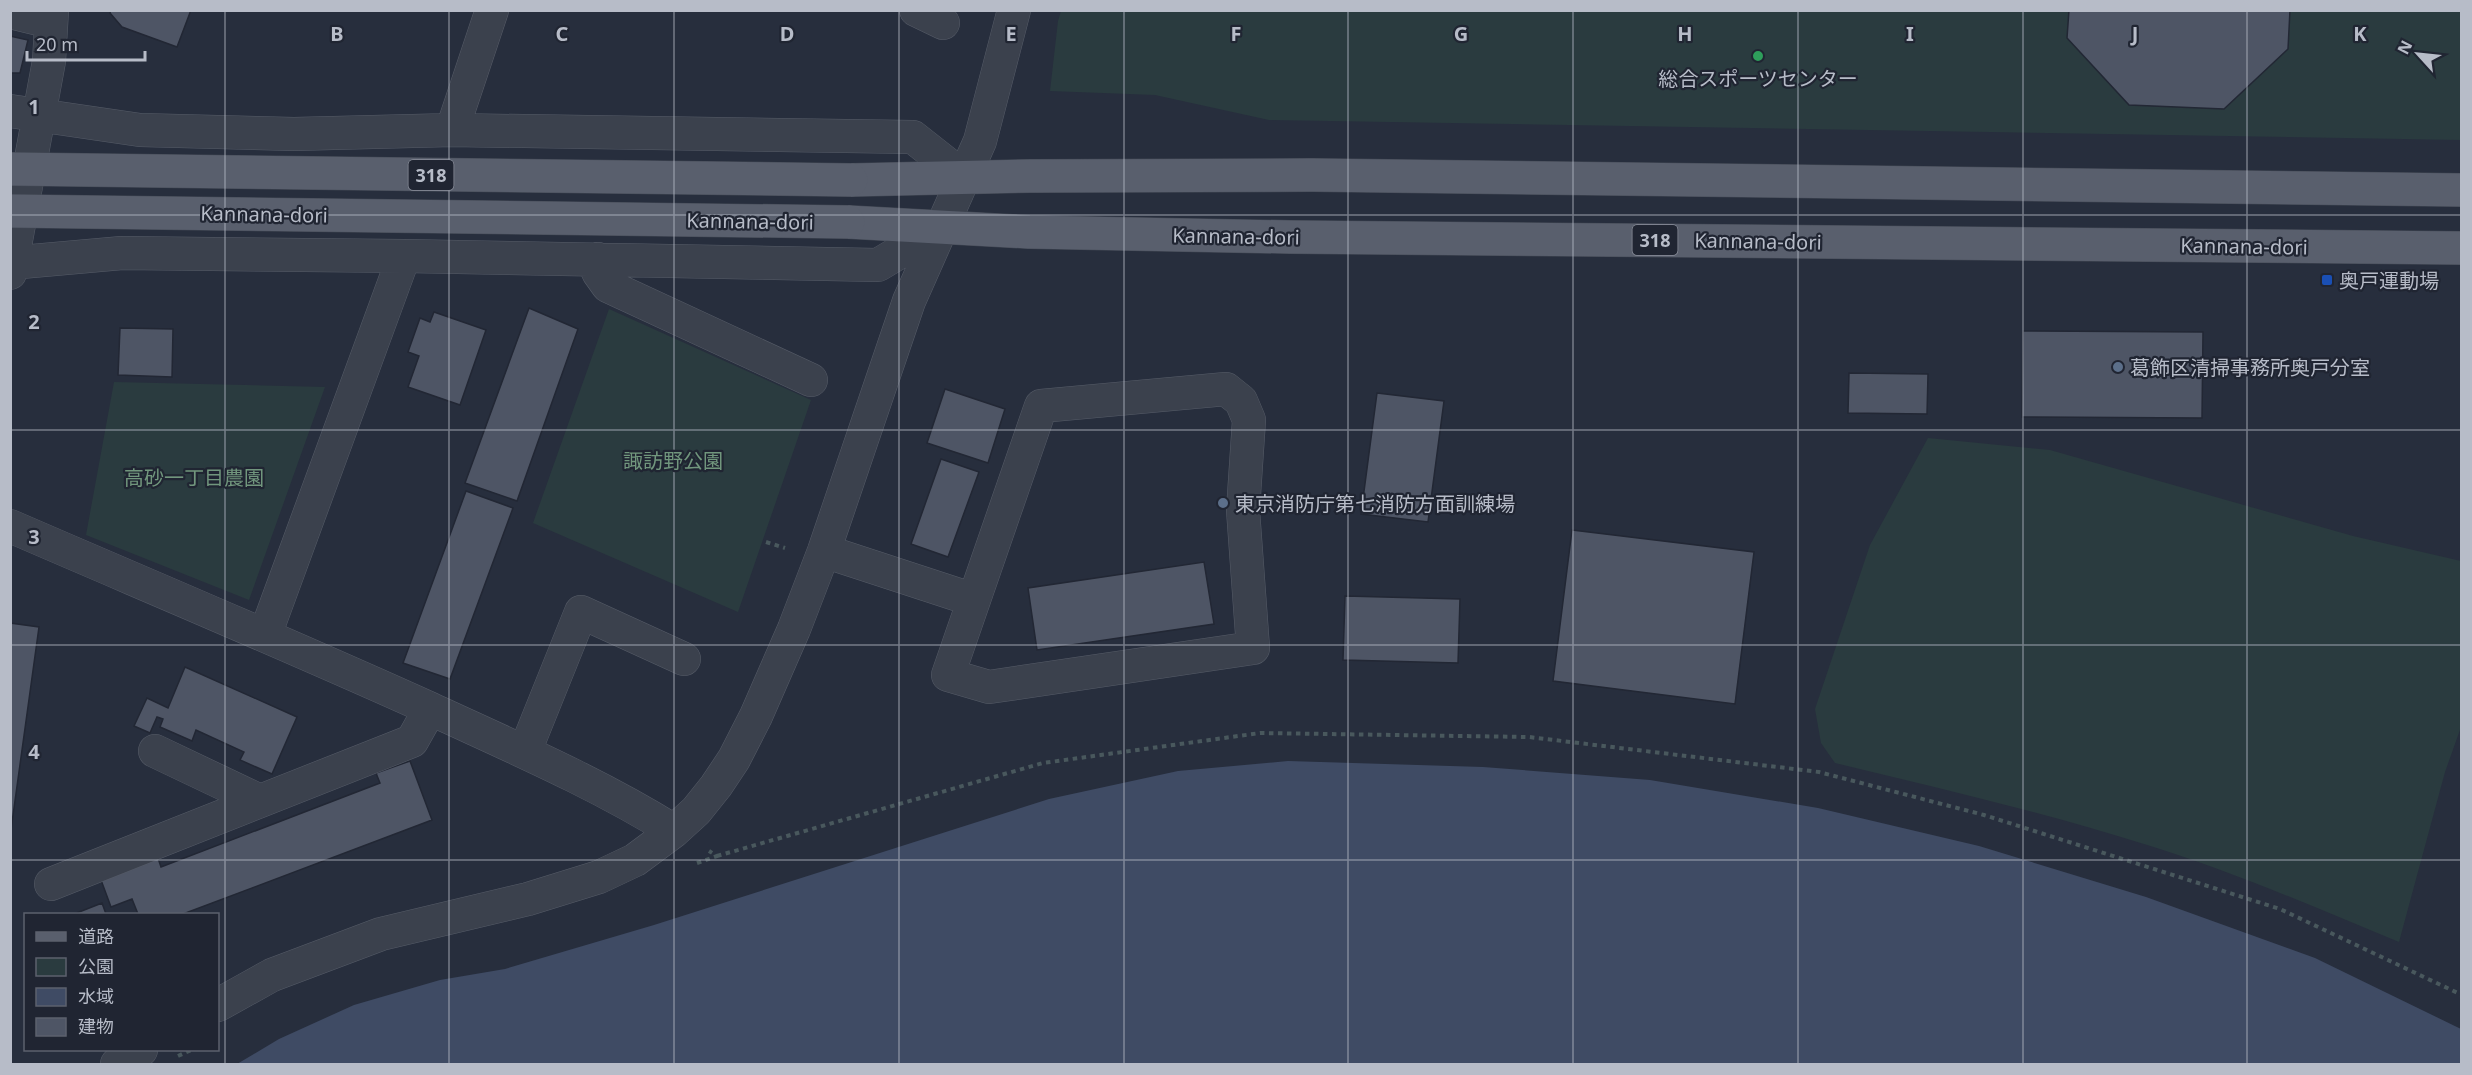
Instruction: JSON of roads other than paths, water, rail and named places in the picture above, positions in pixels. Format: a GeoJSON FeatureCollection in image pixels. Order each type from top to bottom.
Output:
{"type":"FeatureCollection","features":[{"type":"Feature","properties":{"kind":"main road","name":"318"},"geometry":{"type":"LineString","coordinates":[[10,169],[851,180],[1043,176],[1312,175],[2462,190]]}},
{"type":"Feature","properties":{"kind":"main road","name":"Kannana-dori"},"geometry":{"type":"LineString","coordinates":[[10,211],[848,222],[1029,232],[1278,237],[2462,248]]}},
{"type":"Feature","properties":{"kind":"street"},"geometry":{"type":"LineString","coordinates":[[452,130],[492,10]]}},
{"type":"Feature","properties":{"kind":"street"},"geometry":{"type":"LineString","coordinates":[[219,1004],[272,975],[381,934],[528,899],[599,877],[635,860],[674,831],[696,810],[734,759],[756,716],[794,629],[809,551],[909,301],[965,178],[990,109],[1014,10]]}},
{"type":"Feature","properties":{"kind":"street"},"geometry":{"type":"LineString","coordinates":[[10,12],[52,16],[48,61],[25,112],[11,266],[122,253],[878,265],[943,226]]}},
{"type":"Feature","properties":{"kind":"street"},"geometry":{"type":"LineString","coordinates":[[25,112],[140,130],[294,134],[452,130],[912,137],[965,178]]}},
{"type":"Feature","properties":{"kind":"street"},"geometry":{"type":"LineString","coordinates":[[265,635],[404,256]]}},
{"type":"Feature","properties":{"kind":"street"},"geometry":{"type":"LineString","coordinates":[[598,259],[598,273],[608,286],[811,380]]}},
{"type":"Feature","properties":{"kind":"street"},"geometry":{"type":"LineString","coordinates":[[1226,389],[1240,401],[1249,420],[1243,510],[1253,648],[989,687],[948,675],[974,600],[1041,406],[1226,389]]}},
{"type":"Feature","properties":{"kind":"street"},"geometry":{"type":"LineString","coordinates":[[10,526],[265,635],[525,751],[674,831]]}},
{"type":"Feature","properties":{"kind":"street"},"geometry":{"type":"LineString","coordinates":[[809,551],[974,600]]}},
{"type":"Feature","properties":{"kind":"street"},"geometry":{"type":"LineString","coordinates":[[525,751],[581,612],[684,659]]}},
{"type":"Feature","properties":{"kind":"street"},"geometry":{"type":"LineString","coordinates":[[51,884],[412,741],[430,709]]}},
{"type":"Feature","properties":{"kind":"street"},"geometry":{"type":"LineString","coordinates":[[155,751],[260,801]]}},
{"type":"Feature","properties":{"kind":"street"},"geometry":{"type":"LineString","coordinates":[[117,1065],[139,1051]]}},
{"type":"Feature","properties":{"kind":"water"},"geometry":{"type":"Polygon","coordinates":[[[1288,761],[1483,767],[1650,780],[1818,808],[1979,846],[2146,897],[2315,958],[2461,1029],[2461,1064],[237,1064],[279,1039],[354,1005],[440,980],[505,969],[654,925],[1049,799],[1178,771],[1288,761]]]}},
{"type":"Feature","properties":{"kind":"place","name":"総合スポーツセンター"},"geometry":{"type":"Point","coordinates":[1758,56]}},
{"type":"Feature","properties":{"kind":"place","name":"奥戸運動場"},"geometry":{"type":"Point","coordinates":[2327,280]}},
{"type":"Feature","properties":{"kind":"place","name":"葛飾区清掃事務所奥戸分室"},"geometry":{"type":"Point","coordinates":[2118,367]}},
{"type":"Feature","properties":{"kind":"place","name":"東京消防庁第七消防方面訓練場"},"geometry":{"type":"Point","coordinates":[1223,503]}},
{"type":"Feature","properties":{"kind":"park label","name":"諏訪野公園"},"geometry":{"type":"Point","coordinates":[673,460]}},
{"type":"Feature","properties":{"kind":"park label","name":"高砂一丁目農園"},"geometry":{"type":"Point","coordinates":[194,477]}}]}
